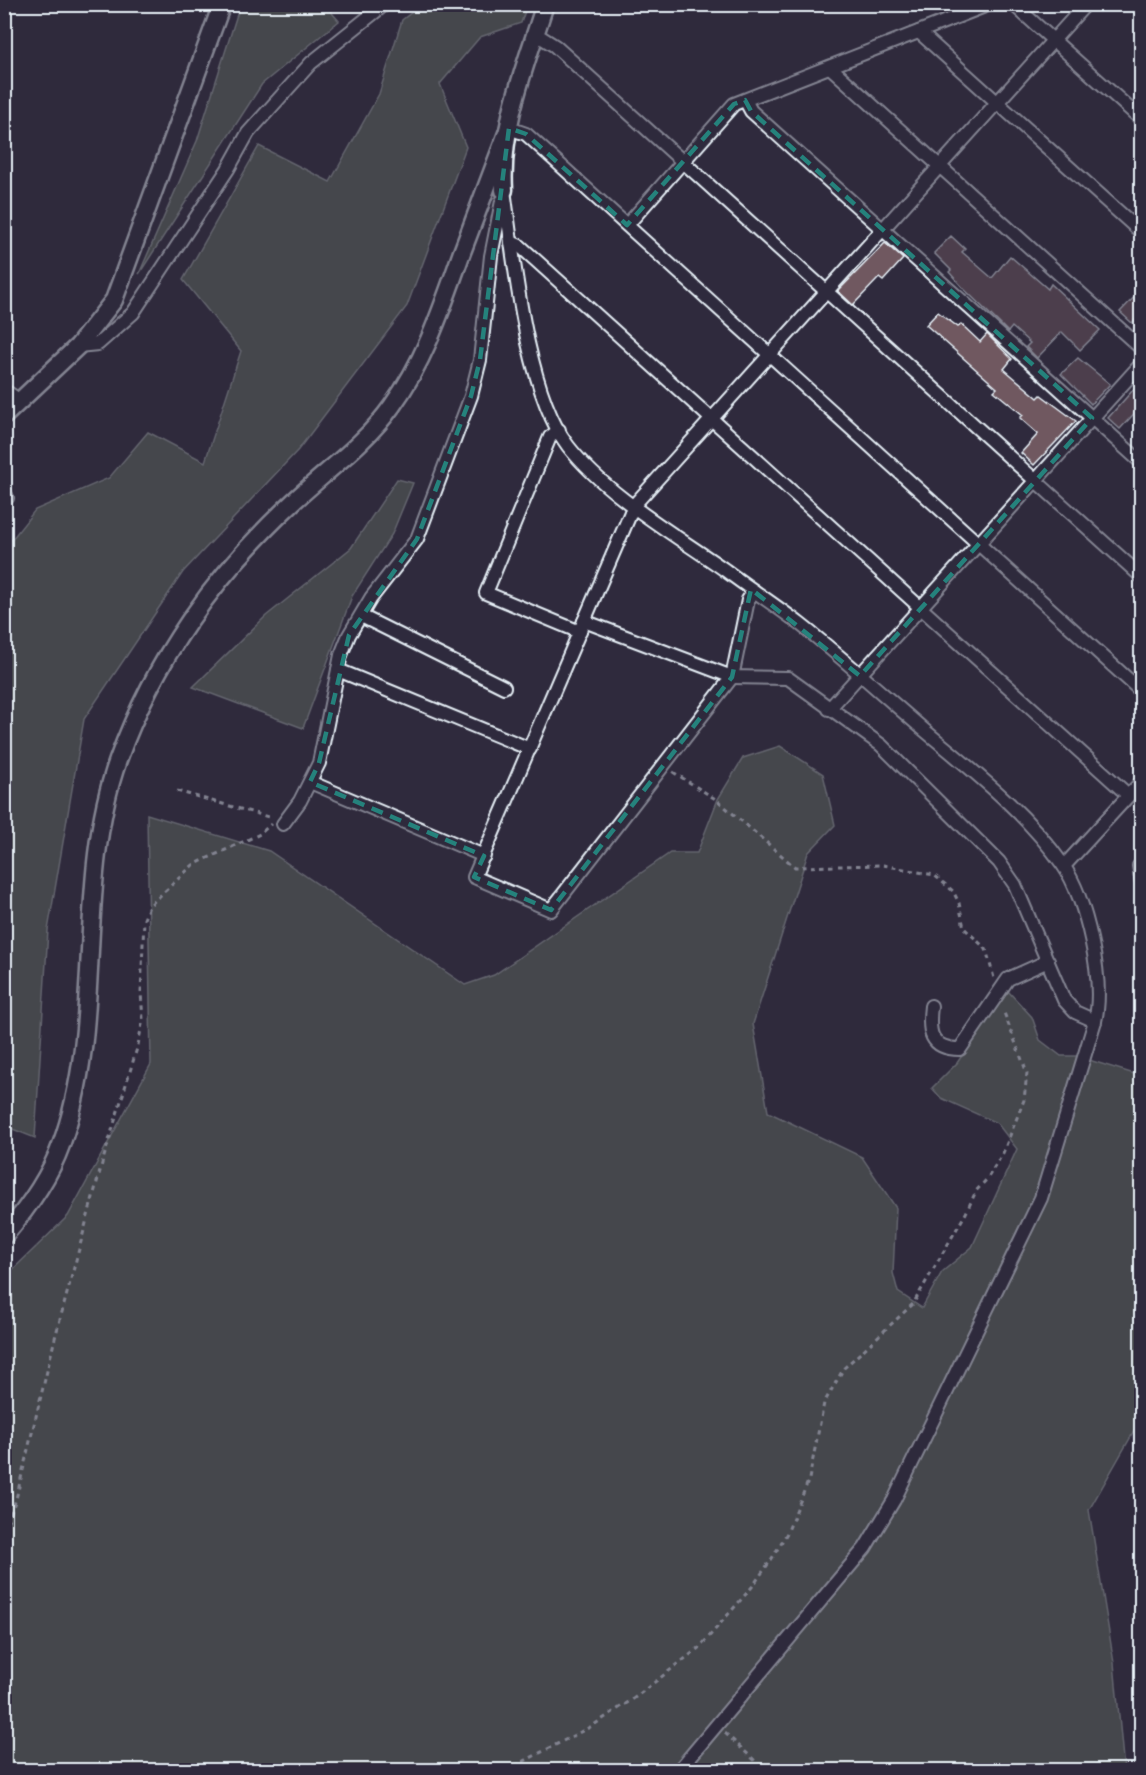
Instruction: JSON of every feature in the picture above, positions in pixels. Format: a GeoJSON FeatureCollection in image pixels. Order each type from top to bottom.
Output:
{"type":"FeatureCollection","features":[{"type":"Feature","properties":{"kind":"street"},"geometry":{"type":"LineString","coordinates":[[4,416],[78,346],[114,300],[222,4]]}},
{"type":"Feature","properties":{"kind":"street"},"geometry":{"type":"LineString","coordinates":[[78,346],[98,344],[133,313],[228,169],[248,133],[311,63],[385,4]]}},
{"type":"Feature","properties":{"kind":"street"},"geometry":{"type":"LineString","coordinates":[[545,4],[516,94],[502,162],[511,242],[536,376],[547,409],[568,446],[595,474],[634,505],[800,624],[1010,802],[1064,866],[1083,907],[1097,980],[1098,1009],[1095,1021],[1041,1198],[894,1500],[865,1548],[679,1770]]}},
{"type":"Feature","properties":{"kind":"street"},"geometry":{"type":"LineString","coordinates":[[627,225],[681,161],[734,104],[990,4]]}},
{"type":"Feature","properties":{"kind":"street"},"geometry":{"type":"LineString","coordinates":[[1013,4],[1142,120]]}},
{"type":"Feature","properties":{"kind":"street"},"geometry":{"type":"LineString","coordinates":[[754,591],[748,600],[732,677],[551,910],[474,877],[634,505],[1086,4]]}},
{"type":"Feature","properties":{"kind":"street"},"geometry":{"type":"LineString","coordinates":[[1138,4],[1142,8]]}},
{"type":"Feature","properties":{"kind":"street"},"geometry":{"type":"LineString","coordinates":[[919,32],[1142,233]]}},
{"type":"Feature","properties":{"kind":"street"},"geometry":{"type":"LineString","coordinates":[[536,34],[555,46],[1142,577]]}},
{"type":"Feature","properties":{"kind":"street"},"geometry":{"type":"LineString","coordinates":[[830,67],[1142,349]]}},
{"type":"Feature","properties":{"kind":"street"},"geometry":{"type":"LineString","coordinates":[[745,100],[751,111],[1142,463]]}},
{"type":"Feature","properties":{"kind":"street"},"geometry":{"type":"LineString","coordinates":[[509,128],[526,134],[1142,692]]}},
{"type":"Feature","properties":{"kind":"street"},"geometry":{"type":"LineString","coordinates":[[4,1236],[30,1205],[61,1146],[64,1135],[79,1068],[89,970],[91,905],[101,832],[117,763],[147,689],[201,603],[292,503],[340,462],[392,407],[431,340],[509,128]]}},
{"type":"Feature","properties":{"kind":"street"},"geometry":{"type":"LineString","coordinates":[[279,821],[300,801],[319,763],[338,670],[349,635],[417,539],[471,396],[480,360],[491,256],[504,190]]}},
{"type":"Feature","properties":{"kind":"street"},"geometry":{"type":"LineString","coordinates":[[511,242],[520,246],[713,418],[1128,795]]}},
{"type":"Feature","properties":{"kind":"street"},"geometry":{"type":"LineString","coordinates":[[829,709],[1142,363]]}},
{"type":"Feature","properties":{"kind":"street"},"geometry":{"type":"LineString","coordinates":[[4,390],[20,401]]}},
{"type":"Feature","properties":{"kind":"street"},"geometry":{"type":"LineString","coordinates":[[559,430],[550,437],[486,593],[732,677],[788,678],[881,745],[999,862],[1015,885],[1064,1000],[1075,1012],[1095,1021]]}},
{"type":"Feature","properties":{"kind":"street"},"geometry":{"type":"LineString","coordinates":[[4,491],[7,498],[4,501]]}},
{"type":"Feature","properties":{"kind":"street"},"geometry":{"type":"LineString","coordinates":[[361,616],[504,687]]}},
{"type":"Feature","properties":{"kind":"street"},"geometry":{"type":"LineString","coordinates":[[338,670],[530,749]]}},
{"type":"Feature","properties":{"kind":"street"},"geometry":{"type":"LineString","coordinates":[[1064,866],[1142,781]]}},
{"type":"Feature","properties":{"kind":"street"},"geometry":{"type":"LineString","coordinates":[[310,782],[484,856]]}},
{"type":"Feature","properties":{"kind":"street"},"geometry":{"type":"LineString","coordinates":[[1142,863],[1139,866],[1142,883]]}},
{"type":"Feature","properties":{"kind":"street"},"geometry":{"type":"LineString","coordinates":[[931,1006],[928,1030],[931,1036],[952,1049],[960,1049],[1008,980],[1048,961]]}},
{"type":"Feature","properties":{"kind":"path"},"geometry":{"type":"LineString","coordinates":[[507,1770],[600,1721],[633,1700],[700,1647],[752,1587],[787,1533],[809,1479],[824,1402],[844,1368],[913,1304],[966,1214],[975,1191],[987,1179],[1007,1143],[1024,1100],[1027,1073],[1005,1019],[986,949],[964,928],[959,903],[953,891],[934,875],[883,866],[795,867],[717,800],[663,766]]}},
{"type":"Feature","properties":{"kind":"path"},"geometry":{"type":"LineString","coordinates":[[177,791],[279,821]]}},
{"type":"Feature","properties":{"kind":"path"},"geometry":{"type":"LineString","coordinates":[[4,1531],[16,1499],[55,1338],[103,1160],[138,1045],[143,1019],[141,993],[144,919],[149,906],[193,865],[260,834],[279,821]]}},
{"type":"Feature","properties":{"kind":"path"},"geometry":{"type":"LineString","coordinates":[[717,1725],[765,1770]]}},
{"type":"Feature","properties":{"kind":"highlighted area"},"geometry":{"type":"Polygon","coordinates":[[[745,100],[751,111],[1092,418],[860,676],[751,589],[732,677],[551,910],[474,877],[484,856],[310,782],[319,763],[349,635],[417,539],[471,396],[480,360],[509,128],[526,134],[627,225],[734,104],[745,100]]]}},
{"type":"Feature","properties":{"kind":"green space"},"geometry":{"type":"Polygon","coordinates":[[[240,5],[325,5],[339,21],[262,84],[139,274],[197,141],[240,5]]]}},
{"type":"Feature","properties":{"kind":"green space"},"geometry":{"type":"Polygon","coordinates":[[[421,5],[527,5],[521,23],[480,37],[440,84],[466,147],[407,306],[298,450],[183,572],[84,719],[48,930],[35,1138],[5,1126],[5,548],[35,510],[109,478],[148,432],[205,462],[241,351],[183,280],[259,146],[330,182],[379,94],[402,20],[421,5]]]}},
{"type":"Feature","properties":{"kind":"green space"},"geometry":{"type":"Polygon","coordinates":[[[397,479],[413,483],[392,534],[352,596],[303,728],[193,687],[266,616],[351,548],[397,479]]]}},
{"type":"Feature","properties":{"kind":"green space"},"geometry":{"type":"Polygon","coordinates":[[[780,746],[823,774],[835,825],[808,853],[753,1024],[768,1112],[862,1157],[896,1208],[893,1273],[898,1292],[922,1308],[942,1272],[972,1247],[1017,1149],[997,1123],[941,1098],[932,1088],[957,1063],[1007,990],[1032,1017],[1040,1040],[1061,1056],[1076,1056],[1141,1076],[1141,1419],[1089,1510],[1114,1663],[1124,1770],[5,1770],[4,1278],[68,1216],[151,1064],[147,814],[269,851],[465,985],[494,975],[670,853],[697,853],[718,799],[743,758],[780,746]]]}},
{"type":"Feature","properties":{"kind":"building"},"geometry":{"type":"Polygon","coordinates":[[[951,236],[965,249],[962,252],[992,278],[1010,256],[1048,289],[1051,284],[1100,330],[1080,350],[1062,332],[1037,358],[1026,347],[1030,343],[1012,327],[1008,332],[965,290],[949,272],[951,270],[934,253],[951,236]]]}},
{"type":"Feature","properties":{"kind":"building"},"geometry":{"type":"Polygon","coordinates":[[[885,243],[903,259],[883,281],[879,278],[853,305],[838,291],[885,243]]]}},
{"type":"Feature","properties":{"kind":"building"},"geometry":{"type":"Polygon","coordinates":[[[1142,289],[1142,313],[1132,323],[1120,312],[1142,289]]]}},
{"type":"Feature","properties":{"kind":"building"},"geometry":{"type":"Polygon","coordinates":[[[938,312],[958,327],[961,324],[980,342],[987,334],[1012,359],[1004,369],[1038,398],[1041,395],[1076,421],[1034,465],[1021,453],[1038,434],[1020,418],[1023,415],[994,391],[997,388],[926,325],[938,312]]]}},
{"type":"Feature","properties":{"kind":"building"},"geometry":{"type":"Polygon","coordinates":[[[1078,358],[1110,384],[1091,404],[1061,374],[1078,358]]]}},
{"type":"Feature","properties":{"kind":"building"},"geometry":{"type":"Polygon","coordinates":[[[1142,380],[1142,405],[1120,429],[1108,418],[1142,380]]]}}]}
